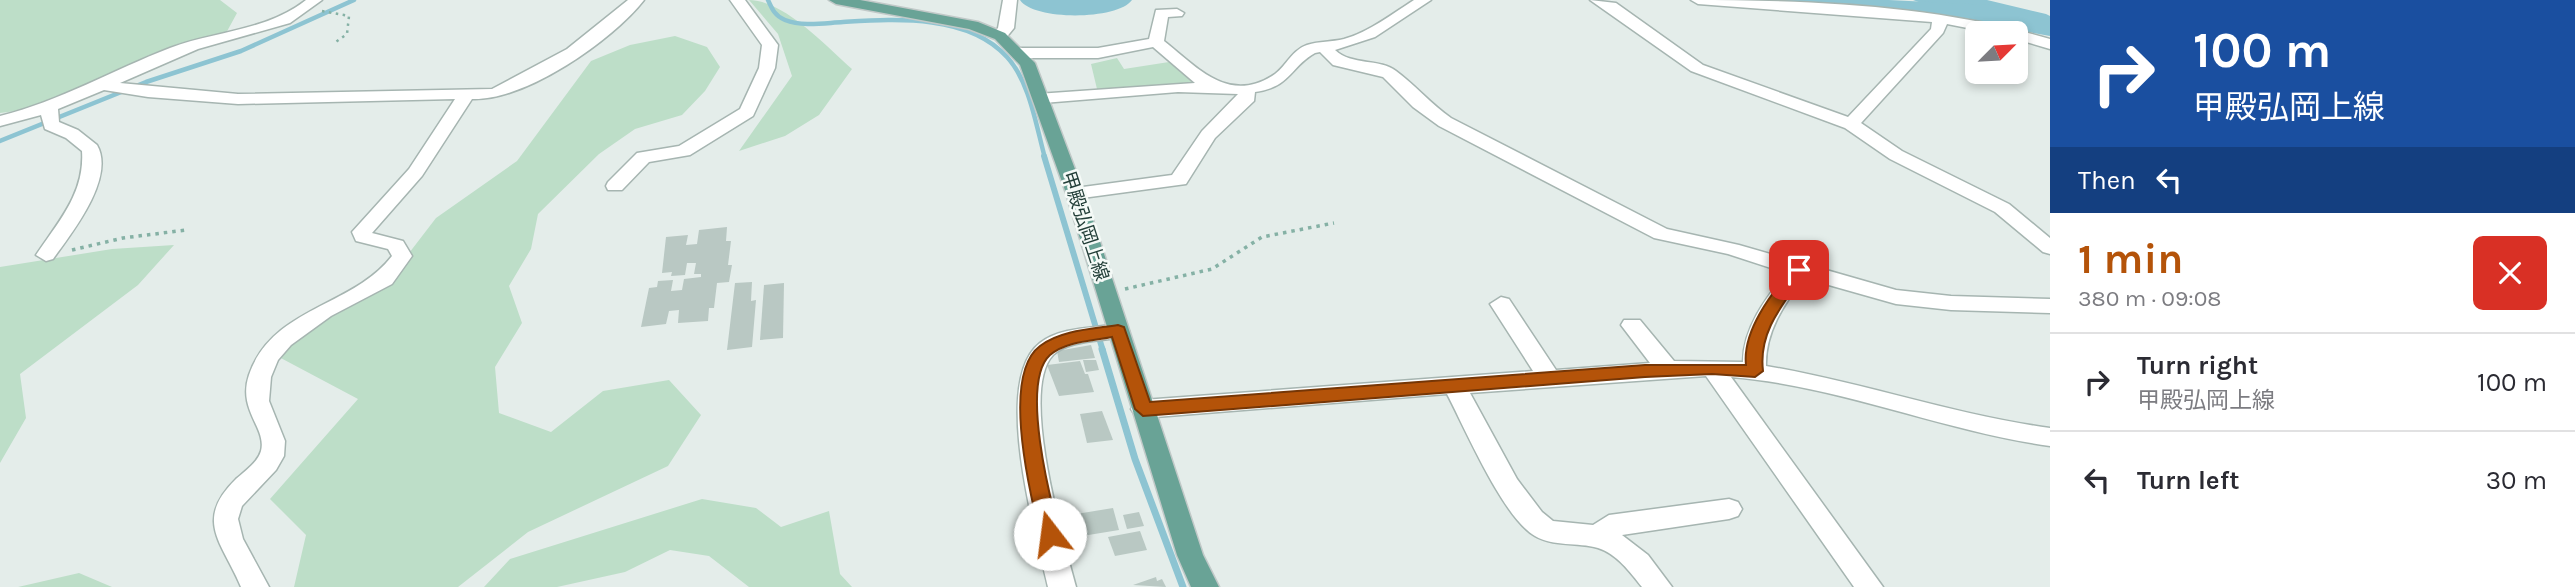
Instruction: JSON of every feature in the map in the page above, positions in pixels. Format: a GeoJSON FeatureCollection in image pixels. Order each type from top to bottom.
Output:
{"type":"FeatureCollection","features":[{"type":"Feature","properties":{"kind":"main road","name":"甲殿弘岡上線"},"geometry":{"type":"LineString","coordinates":[[836,0],[973,24],[1000,36],[1027,63],[1075,193],[1106,292],[1108,333],[1143,409],[1190,555],[1205,587]]}},
{"type":"Feature","properties":{"kind":"street"},"geometry":{"type":"LineString","coordinates":[[0,121],[49,108],[176,51],[274,23],[305,10],[315,0]]}},
{"type":"Feature","properties":{"kind":"street"},"geometry":{"type":"LineString","coordinates":[[103,85],[169,96],[269,98],[498,93],[585,44],[637,0]]}},
{"type":"Feature","properties":{"kind":"street"},"geometry":{"type":"LineString","coordinates":[[615,186],[643,157],[684,151],[747,112],[767,68],[770,45],[737,0]]}},
{"type":"Feature","properties":{"kind":"street"},"geometry":{"type":"LineString","coordinates":[[1000,36],[1006,28],[1010,0]]}},
{"type":"Feature","properties":{"kind":"street"},"geometry":{"type":"LineString","coordinates":[[1042,98],[1178,87],[1245,89],[1264,86],[1283,76],[1302,54],[1347,43],[1370,34],[1424,0]]}},
{"type":"Feature","properties":{"kind":"street"},"geometry":{"type":"LineString","coordinates":[[1597,0],[1627,15],[1673,55],[1697,68],[1851,124],[1896,155],[2002,208],[2050,248]]}},
{"type":"Feature","properties":{"kind":"street"},"geometry":{"type":"LineString","coordinates":[[1698,0],[1940,18],[1965,23]]}},
{"type":"Feature","properties":{"kind":"street"},"geometry":{"type":"LineString","coordinates":[[1156,42],[1161,13],[1177,13]]}},
{"type":"Feature","properties":{"kind":"street"},"geometry":{"type":"LineString","coordinates":[[1851,124],[1938,30],[1940,18]]}},
{"type":"Feature","properties":{"kind":"street"},"geometry":{"type":"LineString","coordinates":[[2028,37],[2050,44]]}},
{"type":"Feature","properties":{"kind":"street"},"geometry":{"type":"LineString","coordinates":[[1018,53],[1098,53],[1156,42]]}},
{"type":"Feature","properties":{"kind":"street"},"geometry":{"type":"LineString","coordinates":[[1156,42],[1212,88]]}},
{"type":"Feature","properties":{"kind":"street"},"geometry":{"type":"LineString","coordinates":[[1323,47],[1339,62],[1389,73],[1419,103],[1445,122],[1661,234],[1732,249],[1896,297],[1951,303],[2050,306]]}},
{"type":"Feature","properties":{"kind":"street"},"geometry":{"type":"LineString","coordinates":[[1075,193],[1179,180],[1195,150],[1214,125],[1248,97],[1245,89]]}},
{"type":"Feature","properties":{"kind":"street"},"geometry":{"type":"LineString","coordinates":[[255,587],[226,530],[226,508],[272,456],[273,435],[258,411],[256,399],[264,366],[278,346],[298,327],[385,279],[396,266],[402,256],[396,246],[363,237],[362,232],[416,172],[467,94]]}},
{"type":"Feature","properties":{"kind":"street"},"geometry":{"type":"LineString","coordinates":[[46,255],[88,188],[94,165],[91,149],[72,134],[51,125],[49,108]]}},
{"type":"Feature","properties":{"kind":"street"},"geometry":{"type":"LineString","coordinates":[[1755,371],[1753,355],[1770,306],[1799,270]]}},
{"type":"Feature","properties":{"kind":"street"},"geometry":{"type":"LineString","coordinates":[[1501,304],[1550,379]]}},
{"type":"Feature","properties":{"kind":"street"},"geometry":{"type":"LineString","coordinates":[[1632,325],[1668,370]]}},
{"type":"Feature","properties":{"kind":"street"},"geometry":{"type":"LineString","coordinates":[[1062,587],[1036,482],[1028,409],[1036,361],[1045,350],[1065,340],[1108,333]]}},
{"type":"Feature","properties":{"kind":"street"},"geometry":{"type":"LineString","coordinates":[[1712,368],[1869,587]]}},
{"type":"Feature","properties":{"kind":"street"},"geometry":{"type":"LineString","coordinates":[[1143,409],[1712,368],[1755,371],[1998,428],[2050,437]]}},
{"type":"Feature","properties":{"kind":"street"},"geometry":{"type":"LineString","coordinates":[[1455,387],[1524,510],[1542,527],[1566,535],[1598,537],[1622,546],[1658,587]]}},
{"type":"Feature","properties":{"kind":"street"},"geometry":{"type":"LineString","coordinates":[[1598,537],[1609,526],[1730,509]]}},
{"type":"Feature","properties":{"kind":"path"},"geometry":{"type":"LineString","coordinates":[[333,13],[349,16],[347,34],[333,44]]}},
{"type":"Feature","properties":{"kind":"path"},"geometry":{"type":"LineString","coordinates":[[1106,292],[1160,283],[1212,269],[1262,237],[1334,223]]}},
{"type":"Feature","properties":{"kind":"path"},"geometry":{"type":"LineString","coordinates":[[46,255],[123,238],[186,230]]}},
{"type":"Feature","properties":{"kind":"green space"},"geometry":{"type":"Polygon","coordinates":[[[0,0],[220,0],[237,13],[225,35],[172,46],[67,95],[46,103],[0,113],[0,0]]]}},
{"type":"Feature","properties":{"kind":"green space"},"geometry":{"type":"Polygon","coordinates":[[[749,0],[762,2],[790,16],[852,69],[819,115],[785,136],[739,151],[792,76],[778,34],[749,0]]]}},
{"type":"Feature","properties":{"kind":"green space"},"geometry":{"type":"Polygon","coordinates":[[[675,36],[707,47],[720,67],[705,91],[682,115],[635,129],[599,154],[538,214],[531,249],[509,286],[522,323],[495,367],[499,413],[551,432],[603,391],[669,380],[701,415],[668,466],[528,532],[458,587],[294,587],[306,535],[270,499],[358,399],[277,356],[323,316],[383,287],[436,218],[517,161],[591,61],[630,45],[675,36]]]}},
{"type":"Feature","properties":{"kind":"green space"},"geometry":{"type":"Polygon","coordinates":[[[1117,58],[1124,69],[1169,62],[1193,83],[1097,89],[1091,64],[1117,58]]]}},
{"type":"Feature","properties":{"kind":"green space"},"geometry":{"type":"Polygon","coordinates":[[[174,245],[138,285],[20,374],[26,418],[0,463],[0,267],[112,249],[174,245]]]}},
{"type":"Feature","properties":{"kind":"green space"},"geometry":{"type":"Polygon","coordinates":[[[702,499],[756,508],[781,527],[829,511],[840,574],[852,587],[749,587],[709,556],[670,550],[625,572],[557,587],[484,587],[510,559],[702,499]]]}},
{"type":"Feature","properties":{"kind":"green space"},"geometry":{"type":"Polygon","coordinates":[[[79,573],[112,587],[18,587],[79,573]]]}},
{"type":"Feature","properties":{"kind":"water"},"geometry":{"type":"Polygon","coordinates":[[[1913,0],[1987,0],[2046,14],[2050,16],[2050,36],[2028,32],[2028,21],[1972,21],[1913,0]]]}},
{"type":"Feature","properties":{"kind":"building"},"geometry":{"type":"Polygon","coordinates":[[[727,227],[726,241],[731,241],[728,265],[732,265],[729,282],[717,283],[714,308],[709,308],[708,321],[678,323],[679,310],[669,311],[666,324],[641,327],[649,288],[657,287],[658,281],[673,280],[671,291],[682,290],[684,279],[701,277],[701,274],[694,274],[696,263],[687,263],[685,275],[671,276],[672,272],[662,273],[666,237],[688,235],[686,245],[697,244],[699,230],[727,227]]]}},
{"type":"Feature","properties":{"kind":"building"},"geometry":{"type":"Polygon","coordinates":[[[752,282],[751,301],[756,300],[752,347],[727,350],[735,283],[752,282]]]}},
{"type":"Feature","properties":{"kind":"building"},"geometry":{"type":"Polygon","coordinates":[[[784,283],[783,338],[760,340],[764,285],[784,283]]]}},
{"type":"Feature","properties":{"kind":"building"},"geometry":{"type":"Polygon","coordinates":[[[1091,345],[1095,358],[1059,362],[1057,351],[1091,345]]]}},
{"type":"Feature","properties":{"kind":"building"},"geometry":{"type":"Polygon","coordinates":[[[1083,360],[1096,360],[1099,370],[1086,372],[1083,360]]]}},
{"type":"Feature","properties":{"kind":"building"},"geometry":{"type":"Polygon","coordinates":[[[1080,361],[1094,392],[1059,396],[1047,365],[1080,361]]]}},
{"type":"Feature","properties":{"kind":"building"},"geometry":{"type":"Polygon","coordinates":[[[1102,411],[1113,440],[1087,443],[1080,414],[1102,411]]]}},
{"type":"Feature","properties":{"kind":"building"},"geometry":{"type":"Polygon","coordinates":[[[1113,508],[1119,530],[1064,539],[1058,517],[1113,508]]]}},
{"type":"Feature","properties":{"kind":"building"},"geometry":{"type":"Polygon","coordinates":[[[1139,512],[1144,526],[1127,529],[1123,515],[1139,512]]]}},
{"type":"Feature","properties":{"kind":"building"},"geometry":{"type":"Polygon","coordinates":[[[1140,531],[1147,550],[1115,556],[1108,537],[1140,531]]]}},
{"type":"Feature","properties":{"kind":"building"},"geometry":{"type":"Polygon","coordinates":[[[1156,577],[1157,581],[1162,579],[1166,587],[1133,585],[1156,577]]]}},
{"type":"Feature","properties":{"kind":"waterway"},"geometry":{"type":"LineString","coordinates":[[0,141],[146,82],[241,51],[354,0]]}},
{"type":"Feature","properties":{"kind":"waterway"},"geometry":{"type":"LineString","coordinates":[[768,0],[776,14],[792,22],[930,22],[952,26],[991,43],[1007,57],[1021,79],[1045,158]]}},
{"type":"Feature","properties":{"kind":"waterway"},"geometry":{"type":"LineString","coordinates":[[1033,0],[1076,8],[1119,0]]}},
{"type":"Feature","properties":{"kind":"waterway"},"geometry":{"type":"LineString","coordinates":[[1739,0],[1989,13]]}},
{"type":"Feature","properties":{"kind":"waterway"},"geometry":{"type":"LineString","coordinates":[[1044,156],[1103,351]]}},
{"type":"Feature","properties":{"kind":"waterway"},"geometry":{"type":"LineString","coordinates":[[1102,349],[1135,459],[1183,587]]}},
{"type":"Feature","properties":{"kind":"route"},"geometry":{"type":"LineString","coordinates":[[1050,534],[1036,482],[1028,409],[1036,361],[1045,350],[1065,340],[1118,331],[1143,409],[1645,371],[1712,368],[1755,371],[1753,355],[1770,306],[1799,270]]}}]}
